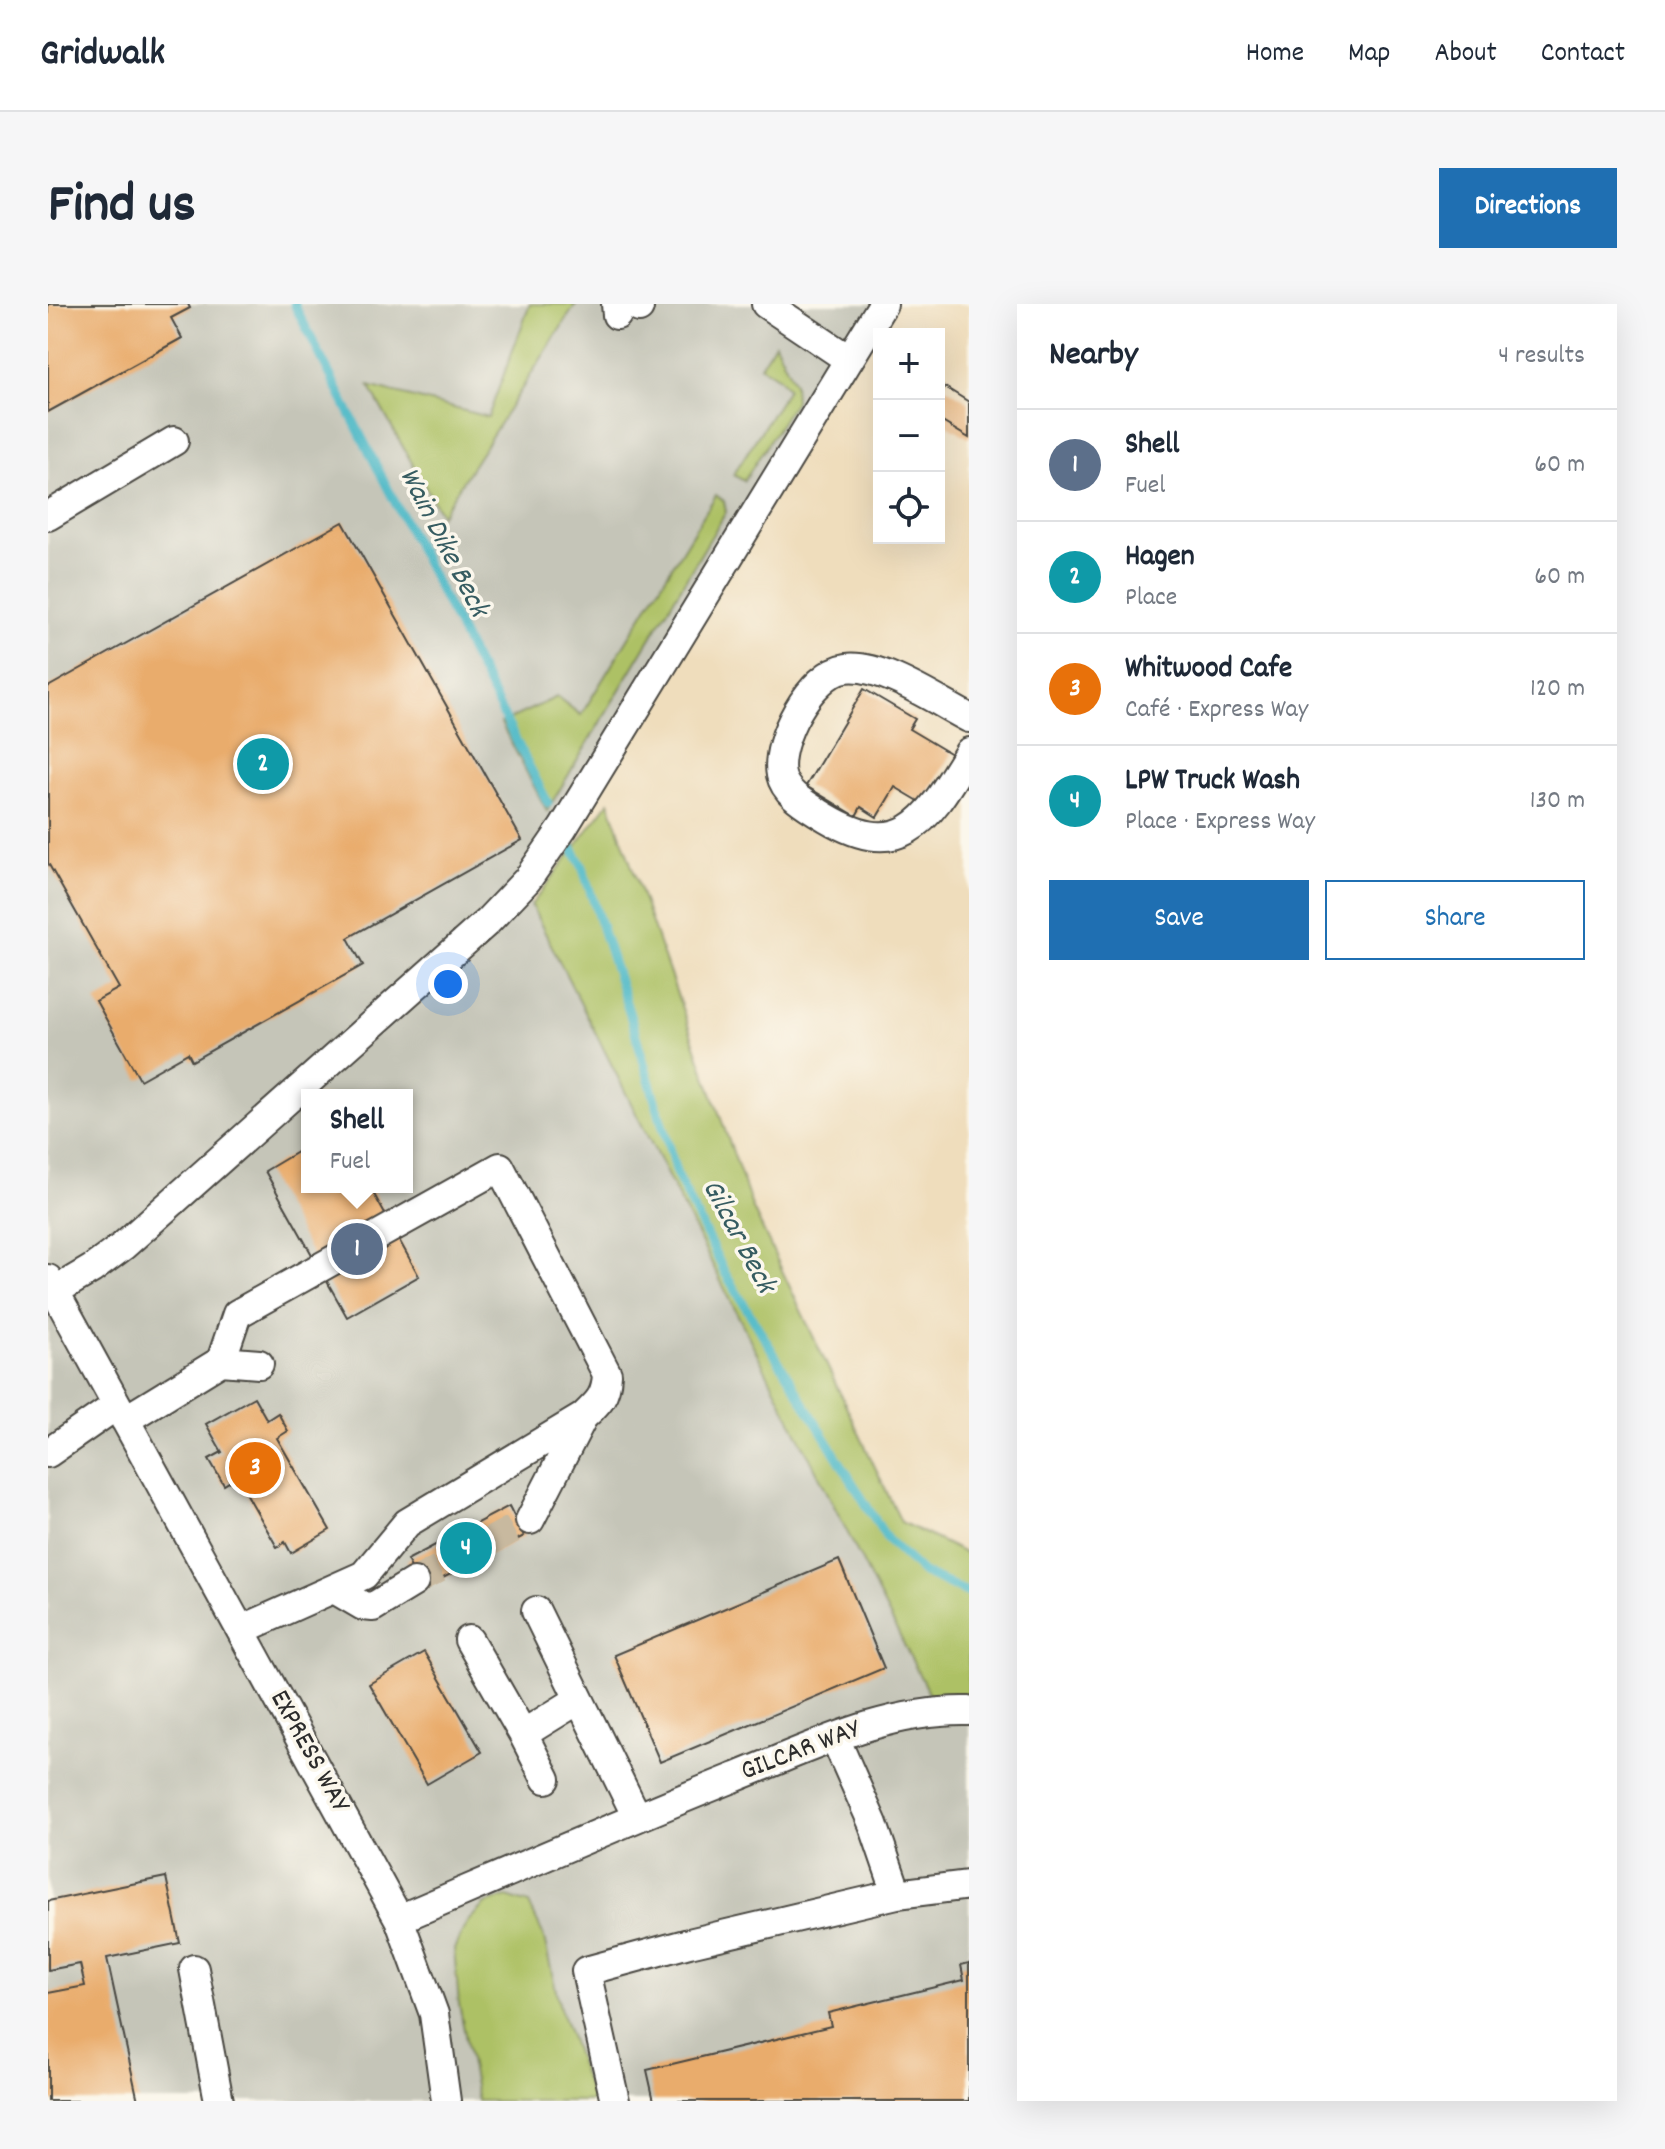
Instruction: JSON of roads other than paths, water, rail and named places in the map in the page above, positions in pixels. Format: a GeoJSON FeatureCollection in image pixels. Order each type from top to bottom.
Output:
{"type":"FeatureCollection","features":[{"type":"Feature","properties":{"kind":"street"},"geometry":{"type":"LineString","coordinates":[[766,304],[848,359]]}},
{"type":"Feature","properties":{"kind":"street"},"geometry":{"type":"LineString","coordinates":[[301,1089],[442,965],[527,880],[563,828],[848,359],[870,309]]}},
{"type":"Feature","properties":{"kind":"street"},"geometry":{"type":"LineString","coordinates":[[48,516],[174,441]]}},
{"type":"Feature","properties":{"kind":"street"},"geometry":{"type":"LineString","coordinates":[[969,718],[888,677],[865,669],[847,668],[830,673],[816,684],[795,718],[781,759],[781,777],[796,797],[838,825],[856,832],[890,835],[905,831],[931,812],[969,752]]}},
{"type":"Feature","properties":{"kind":"street"},"geometry":{"type":"LineString","coordinates":[[51,1285],[92,1269],[123,1246],[301,1089]]}},
{"type":"Feature","properties":{"kind":"street"},"geometry":{"type":"LineString","coordinates":[[221,1361],[237,1314],[500,1167],[607,1374],[607,1389],[583,1417],[407,1523],[364,1575],[241,1630]]}},
{"type":"Feature","properties":{"kind":"street","name":"EXPRESS WAY"},"geometry":{"type":"LineString","coordinates":[[51,1285],[399,1919],[434,2014],[446,2101]]}},
{"type":"Feature","properties":{"kind":"street"},"geometry":{"type":"LineString","coordinates":[[48,1453],[221,1361],[259,1364]]}},
{"type":"Feature","properties":{"kind":"street"},"geometry":{"type":"LineString","coordinates":[[530,1520],[583,1417]]}},
{"type":"Feature","properties":{"kind":"street"},"geometry":{"type":"LineString","coordinates":[[334,1589],[363,1606],[373,1607],[414,1582]]}},
{"type":"Feature","properties":{"kind":"street"},"geometry":{"type":"LineString","coordinates":[[536,1611],[637,1817]]}},
{"type":"Feature","properties":{"kind":"street"},"geometry":{"type":"LineString","coordinates":[[469,1640],[546,1779]]}},
{"type":"Feature","properties":{"kind":"street"},"geometry":{"type":"LineString","coordinates":[[523,1734],[578,1700]]}},
{"type":"Feature","properties":{"kind":"street","name":"GILCAR WAY"},"geometry":{"type":"LineString","coordinates":[[399,1919],[637,1817],[835,1738],[900,1716],[937,1710],[969,1711]]}},
{"type":"Feature","properties":{"kind":"street"},"geometry":{"type":"LineString","coordinates":[[835,1738],[873,1824],[897,1894]]}},
{"type":"Feature","properties":{"kind":"street"},"geometry":{"type":"LineString","coordinates":[[615,2101],[586,1971],[689,1943],[897,1894],[969,1885]]}},
{"type":"Feature","properties":{"kind":"street"},"geometry":{"type":"LineString","coordinates":[[194,1969],[219,2101]]}},
{"type":"Feature","properties":{"kind":"waterway","name":"Wain Dike Beck"},"geometry":{"type":"LineString","coordinates":[[294,304],[548,803]]}},
{"type":"Feature","properties":{"kind":"waterway","name":"Gilcar Beck"},"geometry":{"type":"LineString","coordinates":[[567,839],[582,866],[677,1175],[725,1273],[887,1539],[923,1573],[969,1593]]}},
{"type":"Feature","properties":{"kind":"tunnel"},"geometry":{"type":"LineString","coordinates":[[414,1582],[530,1520]]}},
{"type":"Feature","properties":{"kind":"place","name":"Hagen"},"geometry":{"type":"Point","coordinates":[263,764]}},
{"type":"Feature","properties":{"kind":"place","name":"Shell"},"geometry":{"type":"Point","coordinates":[357,1249]}},
{"type":"Feature","properties":{"kind":"place","name":"Whitwood Cafe"},"geometry":{"type":"Point","coordinates":[255,1468]}},
{"type":"Feature","properties":{"kind":"place","name":"LPW Truck Wash"},"geometry":{"type":"Point","coordinates":[466,1548]}}]}
